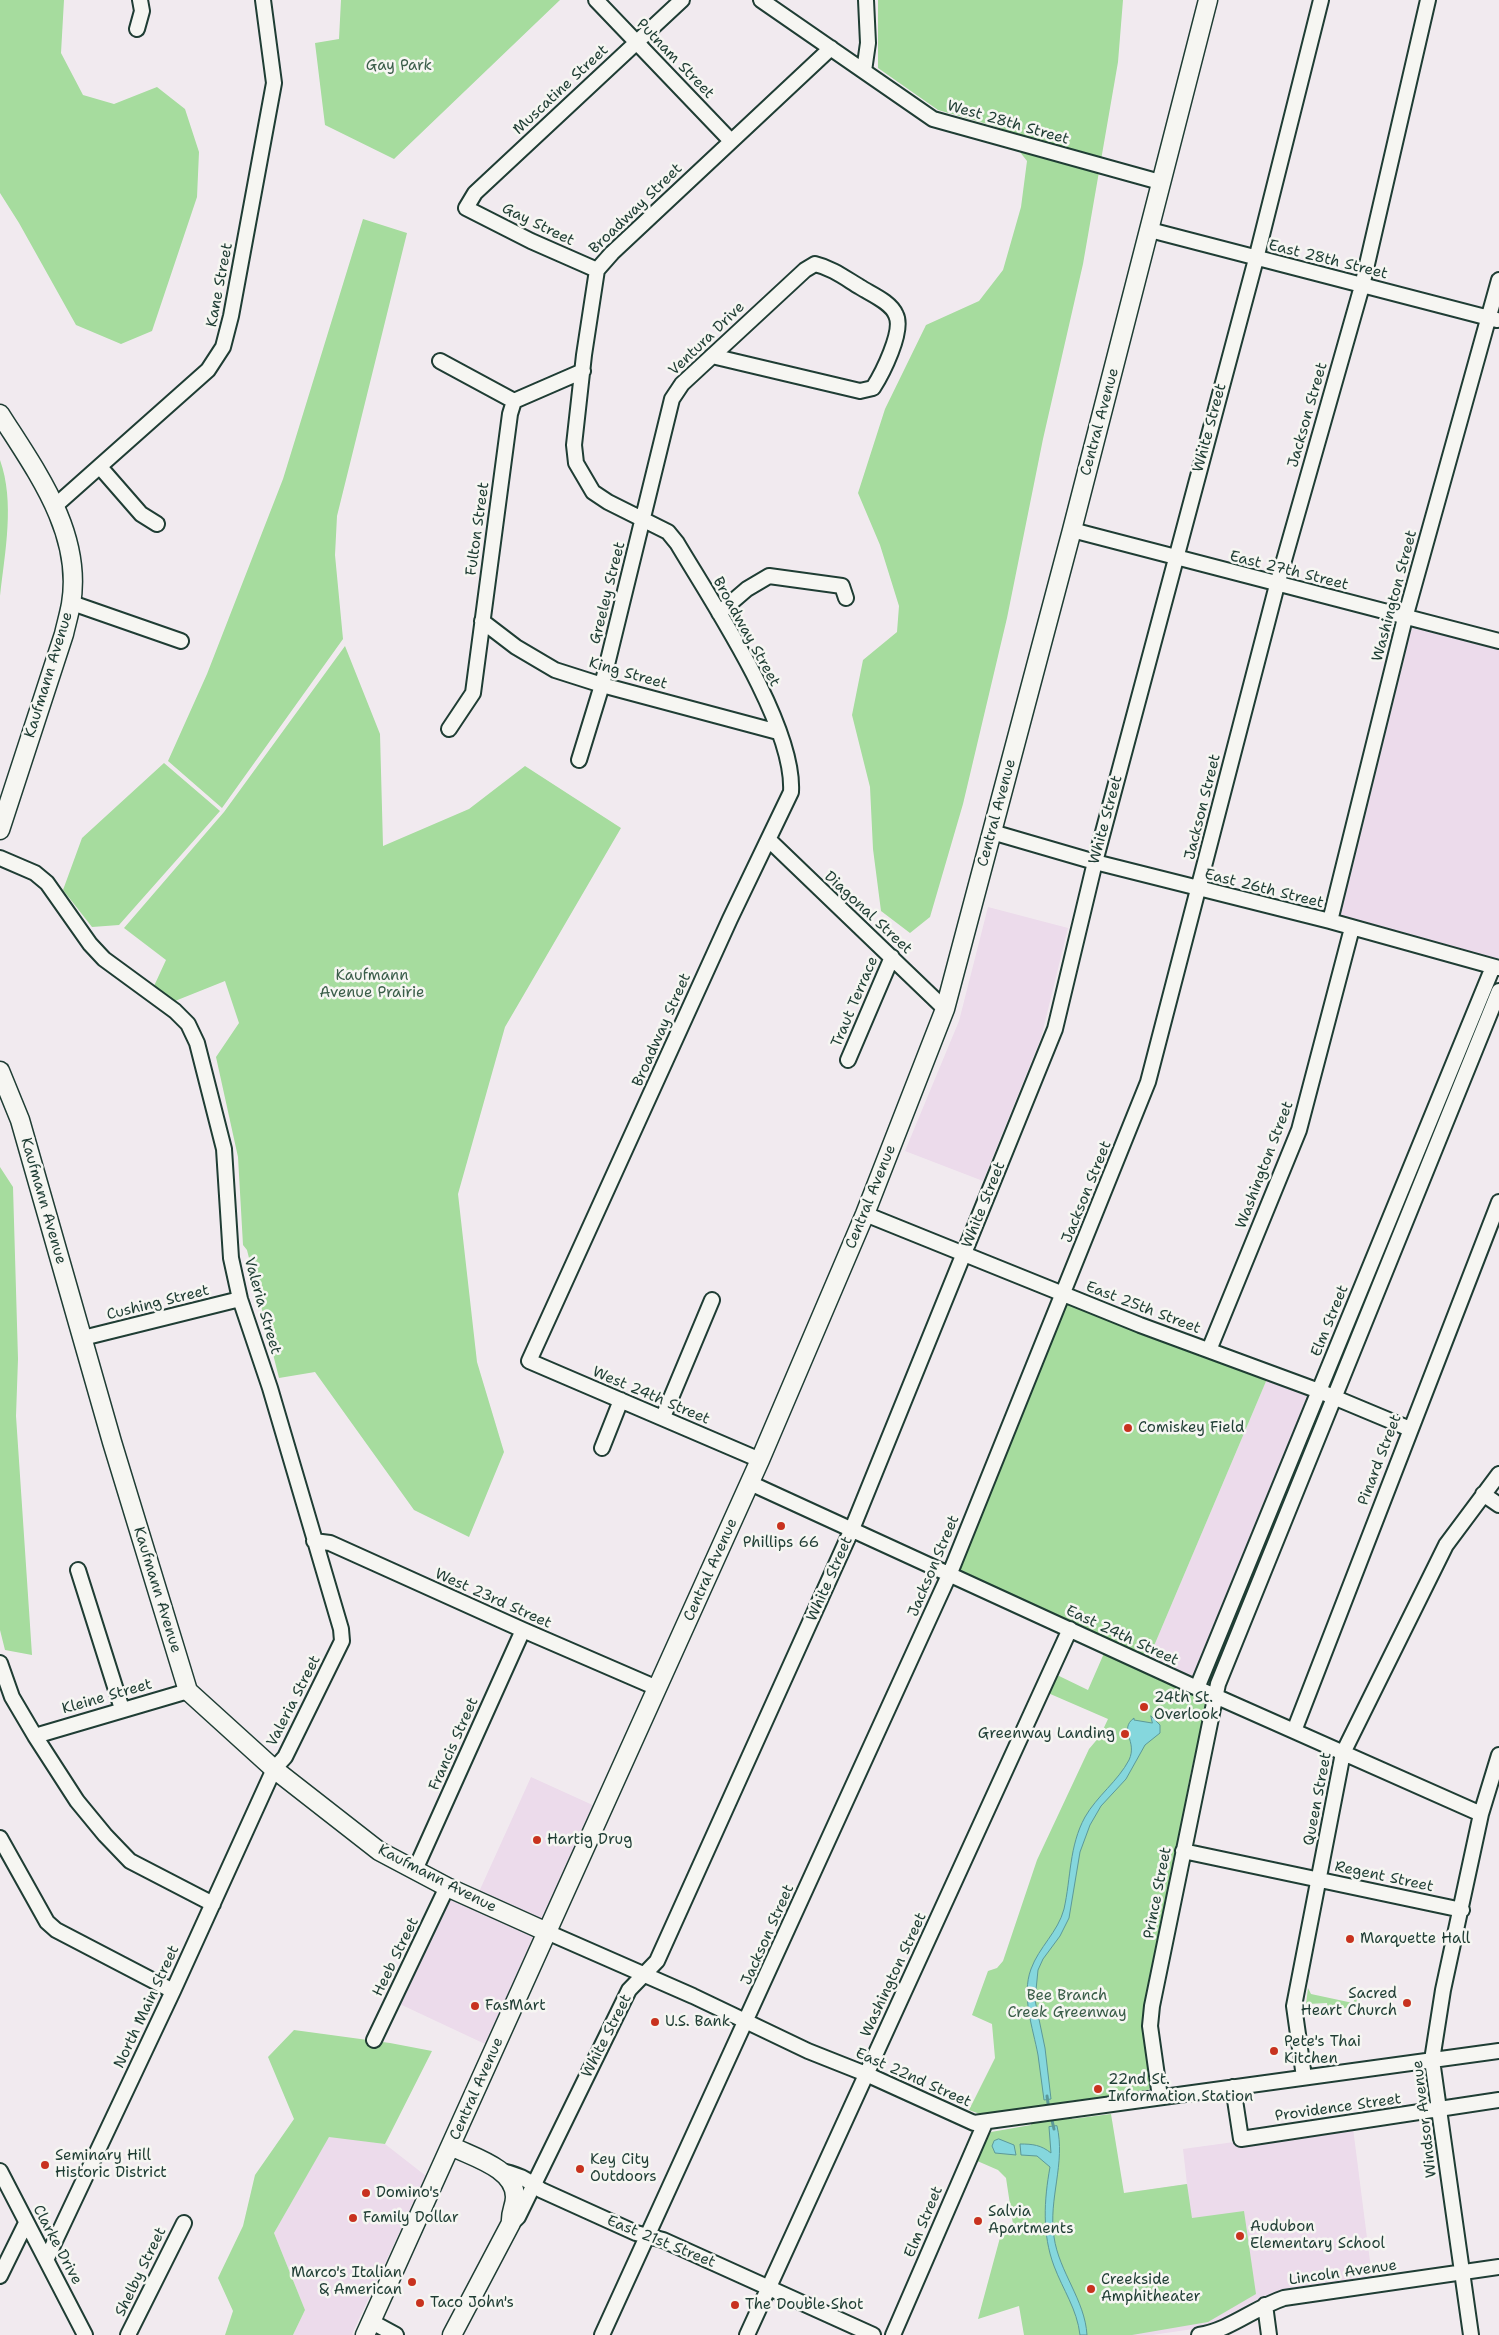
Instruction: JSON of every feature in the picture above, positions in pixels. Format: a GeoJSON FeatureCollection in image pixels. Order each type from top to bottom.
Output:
{"type":"FeatureCollection","features":[{"type":"Feature","properties":{"kind":"main road","name":"Central Avenue"},"geometry":{"type":"LineString","coordinates":[[368,2329],[750,1483],[865,1214],[945,1009],[1072,530],[1208,0]]}},
{"type":"Feature","properties":{"kind":"main road","name":"Kaufmann Avenue"},"geometry":{"type":"LineString","coordinates":[[0,414],[43,482],[55,506],[66,534],[72,567],[72,603],[64,634],[0,830]]}},
{"type":"Feature","properties":{"kind":"main road","name":"Kaufmann Avenue"},"geometry":{"type":"LineString","coordinates":[[0,1071],[20,1120],[188,1691],[274,1769],[379,1851],[447,1887],[547,1932]]}},
{"type":"Feature","properties":{"kind":"main road","name":"East 21st Street"},"geometry":{"type":"LineString","coordinates":[[451,2146],[500,2171]]}},
{"type":"Feature","properties":{"kind":"main road"},"geometry":{"type":"LineString","coordinates":[[500,2171],[509,2180],[514,2189],[515,2197],[510,2213],[511,2223]]}},
{"type":"Feature","properties":{"kind":"main road","name":"White Street"},"geometry":{"type":"LineString","coordinates":[[452,2335],[511,2223]]}},
{"type":"Feature","properties":{"kind":"street"},"geometry":{"type":"LineString","coordinates":[[137,29],[142,11],[140,0]]}},
{"type":"Feature","properties":{"kind":"street","name":"Kane Street"},"geometry":{"type":"LineString","coordinates":[[55,506],[208,370],[223,347],[231,316],[274,83],[263,0]]}},
{"type":"Feature","properties":{"kind":"street","name":"Putnam Street"},"geometry":{"type":"LineString","coordinates":[[596,0],[731,141]]}},
{"type":"Feature","properties":{"kind":"street","name":"Muscatine Street"},"geometry":{"type":"LineString","coordinates":[[466,208],[475,193],[682,0]]}},
{"type":"Feature","properties":{"kind":"street","name":"West 28th Street"},"geometry":{"type":"LineString","coordinates":[[761,0],[933,119],[1160,182]]}},
{"type":"Feature","properties":{"kind":"street"},"geometry":{"type":"LineString","coordinates":[[864,71],[868,43],[866,0]]}},
{"type":"Feature","properties":{"kind":"street","name":"White Street"},"geometry":{"type":"LineString","coordinates":[[511,2223],[518,2217],[630,1990],[657,1961],[852,1529],[1055,1029],[1095,862],[1256,259],[1321,0]]}},
{"type":"Feature","properties":{"kind":"street","name":"Jackson Street"},"geometry":{"type":"LineString","coordinates":[[602,2335],[747,2022],[950,1574],[1148,1082],[1277,585],[1362,286],[1428,0]]}},
{"type":"Feature","properties":{"kind":"street","name":"Broadway Street"},"geometry":{"type":"LineString","coordinates":[[529,1361],[730,919],[790,792],[792,777],[778,732],[756,678],[677,543],[668,532],[608,502],[593,492],[576,463],[574,445],[597,270],[612,253],[830,48]]}},
{"type":"Feature","properties":{"kind":"street","name":"Gay Street"},"geometry":{"type":"LineString","coordinates":[[466,208],[531,241],[597,270]]}},
{"type":"Feature","properties":{"kind":"street","name":"East 28th Street"},"geometry":{"type":"LineString","coordinates":[[1150,230],[1256,259],[1495,319]]}},
{"type":"Feature","properties":{"kind":"street","name":"Ventura Drive"},"geometry":{"type":"LineString","coordinates":[[643,519],[672,399],[682,384],[712,356],[805,270],[815,264],[827,267],[886,304],[896,315],[899,328],[881,375],[873,388],[860,391],[712,356]]}},
{"type":"Feature","properties":{"kind":"street","name":"Washington Street"},"geometry":{"type":"LineString","coordinates":[[1330,922],[1405,618],[1495,319],[1499,280]]}},
{"type":"Feature","properties":{"kind":"street"},"geometry":{"type":"LineString","coordinates":[[440,360],[514,401],[583,371]]}},
{"type":"Feature","properties":{"kind":"street","name":"Fulton Street"},"geometry":{"type":"LineString","coordinates":[[450,729],[473,693],[510,414],[514,401]]}},
{"type":"Feature","properties":{"kind":"street"},"geometry":{"type":"LineString","coordinates":[[100,467],[141,514],[157,524]]}},
{"type":"Feature","properties":{"kind":"street","name":"Greeley Street"},"geometry":{"type":"LineString","coordinates":[[579,760],[602,685],[643,519]]}},
{"type":"Feature","properties":{"kind":"street","name":"East 27th Street"},"geometry":{"type":"LineString","coordinates":[[1072,530],[1277,585],[1499,641]]}},
{"type":"Feature","properties":{"kind":"street"},"geometry":{"type":"LineString","coordinates":[[719,614],[747,589],[769,576],[842,586],[846,598]]}},
{"type":"Feature","properties":{"kind":"street"},"geometry":{"type":"LineString","coordinates":[[72,603],[181,641]]}},
{"type":"Feature","properties":{"kind":"street","name":"King Street"},"geometry":{"type":"LineString","coordinates":[[482,621],[516,647],[555,670],[602,685],[778,732]]}},
{"type":"Feature","properties":{"kind":"street","name":"East 26th Street"},"geometry":{"type":"LineString","coordinates":[[992,832],[1199,890],[1330,922],[1496,967]]}},
{"type":"Feature","properties":{"kind":"street","name":"Diagonal Street"},"geometry":{"type":"LineString","coordinates":[[768,840],[945,1009]]}},
{"type":"Feature","properties":{"kind":"street","name":"Valeria Street"},"geometry":{"type":"LineString","coordinates":[[0,858],[35,873],[47,882],[90,944],[104,959],[175,1012],[188,1024],[196,1043],[224,1149],[231,1258],[240,1299],[270,1388],[341,1629],[342,1641],[285,1757],[274,1769]]}},
{"type":"Feature","properties":{"kind":"street","name":"Washington Street"},"geometry":{"type":"LineString","coordinates":[[1209,1350],[1299,1130],[1352,928]]}},
{"type":"Feature","properties":{"kind":"street","name":"Traut Terrace"},"geometry":{"type":"LineString","coordinates":[[848,1060],[892,957]]}},
{"type":"Feature","properties":{"kind":"street","name":"Elm Street"},"geometry":{"type":"LineString","coordinates":[[1197,1688],[1496,967]]}},
{"type":"Feature","properties":{"kind":"street","name":"Elm Street"},"geometry":{"type":"LineString","coordinates":[[1214,1696],[1332,1397],[1499,991]]}},
{"type":"Feature","properties":{"kind":"street","name":"Pinard Street"},"geometry":{"type":"LineString","coordinates":[[1294,1731],[1410,1429],[1481,1253],[1499,1202]]}},
{"type":"Feature","properties":{"kind":"street","name":"East 25th Street"},"geometry":{"type":"LineString","coordinates":[[865,1214],[1064,1294],[1319,1391],[1410,1429]]}},
{"type":"Feature","properties":{"kind":"street","name":"Cushing Street"},"geometry":{"type":"LineString","coordinates":[[83,1338],[240,1299]]}},
{"type":"Feature","properties":{"kind":"street"},"geometry":{"type":"LineString","coordinates":[[662,1417],[712,1300]]}},
{"type":"Feature","properties":{"kind":"street","name":"West 24th Street"},"geometry":{"type":"LineString","coordinates":[[529,1361],[760,1460]]}},
{"type":"Feature","properties":{"kind":"street"},"geometry":{"type":"LineString","coordinates":[[602,1448],[621,1400]]}},
{"type":"Feature","properties":{"kind":"street","name":"Queen Street"},"geometry":{"type":"LineString","coordinates":[[1304,2077],[1294,2006],[1343,1753],[1446,1545],[1499,1474]]}},
{"type":"Feature","properties":{"kind":"street","name":"East 24th Street"},"geometry":{"type":"LineString","coordinates":[[750,1483],[1214,1696],[1482,1814]]}},
{"type":"Feature","properties":{"kind":"street"},"geometry":{"type":"LineString","coordinates":[[1483,1494],[1499,1505]]}},
{"type":"Feature","properties":{"kind":"street","name":"West 23rd Street"},"geometry":{"type":"LineString","coordinates":[[314,1541],[330,1543],[657,1688]]}},
{"type":"Feature","properties":{"kind":"street"},"geometry":{"type":"LineString","coordinates":[[78,1570],[122,1709]]}},
{"type":"Feature","properties":{"kind":"street","name":"Washington Street"},"geometry":{"type":"LineString","coordinates":[[747,2335],[1070,1629]]}},
{"type":"Feature","properties":{"kind":"street","name":"Francis Street"},"geometry":{"type":"LineString","coordinates":[[415,1870],[523,1630]]}},
{"type":"Feature","properties":{"kind":"street"},"geometry":{"type":"LineString","coordinates":[[0,1662],[12,1697],[35,1736],[77,1801],[105,1835],[130,1861],[213,1904]]}},
{"type":"Feature","properties":{"kind":"street","name":"Kleine Street"},"geometry":{"type":"LineString","coordinates":[[35,1736],[188,1691]]}},
{"type":"Feature","properties":{"kind":"street","name":"Prince Street"},"geometry":{"type":"LineString","coordinates":[[1160,2097],[1150,2026],[1151,2014],[1214,1696]]}},
{"type":"Feature","properties":{"kind":"street","name":"Windsor Avenue"},"geometry":{"type":"LineString","coordinates":[[1471,2335],[1432,2060],[1443,1990],[1482,1814],[1499,1755]]}},
{"type":"Feature","properties":{"kind":"street","name":"North Main Street"},"geometry":{"type":"LineString","coordinates":[[47,2258],[173,1991],[274,1769]]}},
{"type":"Feature","properties":{"kind":"street"},"geometry":{"type":"LineString","coordinates":[[0,1838],[47,1922],[56,1930],[173,1991]]}},
{"type":"Feature","properties":{"kind":"street","name":"Regent Street"},"geometry":{"type":"LineString","coordinates":[[1183,1851],[1462,1910]]}},
{"type":"Feature","properties":{"kind":"street","name":"Heeb Street"},"geometry":{"type":"LineString","coordinates":[[374,2040],[447,1887]]}},
{"type":"Feature","properties":{"kind":"street","name":"East 22nd Street"},"geometry":{"type":"LineString","coordinates":[[547,1932],[808,2051],[866,2074],[974,2123],[1499,2051]]}},
{"type":"Feature","properties":{"kind":"street","name":"Providence Street"},"geometry":{"type":"LineString","coordinates":[[1233,2087],[1241,2139],[1499,2100]]}},
{"type":"Feature","properties":{"kind":"street","name":"Elm Street"},"geometry":{"type":"LineString","coordinates":[[893,2335],[985,2123]]}},
{"type":"Feature","properties":{"kind":"street","name":"Clarke Drive"},"geometry":{"type":"LineString","coordinates":[[0,2171],[86,2335]]}},
{"type":"Feature","properties":{"kind":"street","name":"East 21st Street"},"geometry":{"type":"LineString","coordinates":[[500,2171],[508,2172],[534,2184],[541,2190],[579,2208],[648,2236],[663,2240],[873,2335]]}},
{"type":"Feature","properties":{"kind":"street","name":"Shelby Street"},"geometry":{"type":"LineString","coordinates":[[128,2335],[184,2222]]}},
{"type":"Feature","properties":{"kind":"street"},"geometry":{"type":"LineString","coordinates":[[0,2276],[26,2223]]}},
{"type":"Feature","properties":{"kind":"street","name":"Lincoln Avenue"},"geometry":{"type":"LineString","coordinates":[[1199,2335],[1219,2331],[1265,2305],[1284,2298],[1499,2267]]}},
{"type":"Feature","properties":{"kind":"street"},"geometry":{"type":"LineString","coordinates":[[1265,2305],[1269,2335]]}},
{"type":"Feature","properties":{"kind":"street"},"geometry":{"type":"LineString","coordinates":[[368,2329],[396,2335]]}},
{"type":"Feature","properties":{"kind":"shaded area"},"geometry":{"type":"Polygon","coordinates":[[[1410,614],[1499,638],[1499,955],[1497,964],[1336,920],[1410,614]]]}},
{"type":"Feature","properties":{"kind":"shaded area"},"geometry":{"type":"Polygon","coordinates":[[[988,907],[1068,928],[1041,1038],[983,1181],[905,1151],[959,1021],[988,907]]]}},
{"type":"Feature","properties":{"kind":"shaded area"},"geometry":{"type":"Polygon","coordinates":[[[1267,1379],[1311,1398],[1194,1681],[1148,1660],[1267,1379]]]}},
{"type":"Feature","properties":{"kind":"shaded area"},"geometry":{"type":"Polygon","coordinates":[[[531,1777],[608,1812],[500,2051],[389,1999],[444,1879],[478,1894],[531,1777]]]}},
{"type":"Feature","properties":{"kind":"shaded area","name":"Audubon Elementary School"},"geometry":{"type":"Polygon","coordinates":[[[1353,2128],[1372,2277],[1262,2297],[1207,2327],[1152,2335],[1132,2335],[1124,2193],[1187,2184],[1183,2149],[1234,2142],[1247,2144],[1353,2128]]]}},
{"type":"Feature","properties":{"kind":"shaded area"},"geometry":{"type":"Polygon","coordinates":[[[329,2136],[385,2144],[426,2176],[352,2334],[354,2335],[293,2335],[305,2310],[274,2233],[329,2136]]]}},
{"type":"Feature","properties":{"kind":"green space"},"geometry":{"type":"Polygon","coordinates":[[[0,0],[64,0],[61,53],[83,95],[114,104],[157,87],[185,109],[199,152],[197,197],[152,331],[121,344],[76,325],[0,193],[0,0]]]}},
{"type":"Feature","properties":{"kind":"green space","name":"Gay Park"},"geometry":{"type":"Polygon","coordinates":[[[341,0],[560,0],[394,159],[325,125],[315,43],[339,39],[341,0]]]}},
{"type":"Feature","properties":{"kind":"green space"},"geometry":{"type":"Polygon","coordinates":[[[878,0],[1123,0],[1118,62],[1083,264],[1043,439],[1007,618],[963,804],[930,917],[910,933],[881,911],[873,849],[870,787],[852,715],[863,660],[897,632],[899,606],[880,545],[858,493],[885,409],[926,325],[979,301],[1003,270],[1021,207],[1027,161],[1001,128],[938,110],[878,68],[878,0]]]}},
{"type":"Feature","properties":{"kind":"green space"},"geometry":{"type":"Polygon","coordinates":[[[363,219],[407,233],[337,516],[335,555],[343,639],[222,808],[168,761],[207,674],[283,479],[363,219]]]}},
{"type":"Feature","properties":{"kind":"green space"},"geometry":{"type":"Polygon","coordinates":[[[0,460],[5,476],[8,527],[0,596],[0,460]]]}},
{"type":"Feature","properties":{"kind":"green space","name":"Kaufmann Avenue Prairie"},"geometry":{"type":"Polygon","coordinates":[[[345,646],[380,734],[383,846],[469,809],[525,766],[621,828],[505,1027],[458,1194],[477,1362],[504,1452],[469,1537],[414,1510],[315,1372],[279,1378],[247,1250],[243,1245],[238,1157],[216,1057],[239,1023],[225,981],[175,1001],[154,986],[166,960],[124,928],[224,812],[345,646]]]}},
{"type":"Feature","properties":{"kind":"green space"},"geometry":{"type":"Polygon","coordinates":[[[164,763],[220,811],[119,925],[92,927],[63,890],[82,838],[164,763]]]}},
{"type":"Feature","properties":{"kind":"green space"},"geometry":{"type":"Polygon","coordinates":[[[0,1167],[13,1187],[18,1359],[16,1416],[32,1655],[5,1650],[0,1630],[0,1167]]]}},
{"type":"Feature","properties":{"kind":"green space"},"geometry":{"type":"Polygon","coordinates":[[[1064,1294],[1267,1379],[1148,1660],[952,1566],[1064,1294]]]}},
{"type":"Feature","properties":{"kind":"green space","name":"Bee Branch Creek Greenway"},"geometry":{"type":"Polygon","coordinates":[[[1105,1651],[1201,1697],[1206,1704],[1187,1795],[1183,1851],[1170,1878],[1144,2005],[1143,2026],[1150,2088],[1146,2092],[1069,2101],[1072,2119],[1111,2114],[1124,2193],[1187,2184],[1192,2218],[1244,2211],[1256,2294],[1208,2322],[1132,2335],[1024,2335],[1019,2306],[978,2319],[1001,2234],[1014,2231],[1006,2178],[998,2170],[975,2160],[991,2132],[1031,2125],[1028,2107],[980,2114],[969,2110],[995,2058],[992,2024],[972,2015],[988,1971],[997,1968],[1003,1961],[1037,1860],[1089,1749],[1100,1736],[1108,1719],[1048,1693],[1057,1675],[1088,1690],[1105,1651]]]}},
{"type":"Feature","properties":{"kind":"green space"},"geometry":{"type":"Polygon","coordinates":[[[1308,1988],[1311,1994],[1353,2003],[1355,1998],[1357,1998],[1356,2006],[1328,2011],[1327,2003],[1308,2004],[1305,2012],[1308,1988]]]}},
{"type":"Feature","properties":{"kind":"green space"},"geometry":{"type":"Polygon","coordinates":[[[294,2030],[390,2043],[432,2051],[385,2144],[329,2137],[274,2233],[305,2310],[293,2335],[225,2335],[233,2311],[218,2278],[243,2226],[255,2175],[294,2119],[268,2057],[294,2030]]]}},
{"type":"Feature","properties":{"kind":"water"},"geometry":{"type":"Polygon","coordinates":[[[1151,1716],[1160,1725],[1160,1733],[1145,1745],[1126,1779],[1101,1806],[1090,1825],[1080,1852],[1069,1918],[1038,1970],[1035,2000],[1045,2048],[1051,2099],[1044,2100],[1028,2001],[1028,1979],[1034,1961],[1053,1932],[1064,1909],[1073,1851],[1085,1817],[1129,1760],[1131,1747],[1128,1727],[1130,1722],[1134,1718],[1134,1720],[1152,1723],[1151,1716]]]}},
{"type":"Feature","properties":{"kind":"water"},"geometry":{"type":"Polygon","coordinates":[[[1057,2126],[1059,2154],[1053,2209],[1054,2237],[1061,2262],[1082,2310],[1087,2335],[1080,2335],[1073,2308],[1054,2266],[1047,2242],[1046,2192],[1050,2167],[1037,2156],[1021,2155],[1020,2144],[1044,2148],[1051,2153],[1049,2127],[1057,2126]]]}},
{"type":"Feature","properties":{"kind":"water"},"geometry":{"type":"Polygon","coordinates":[[[999,2139],[1014,2145],[1016,2155],[995,2153],[992,2146],[994,2141],[999,2139]]]}},
{"type":"Feature","properties":{"kind":"waterway"},"geometry":{"type":"LineString","coordinates":[[1047,2096],[1049,2110]]}},
{"type":"Feature","properties":{"kind":"waterway"},"geometry":{"type":"LineString","coordinates":[[1051,2116],[1054,2129]]}},
{"type":"Feature","properties":{"kind":"place","name":"Comiskey Field"},"geometry":{"type":"Point","coordinates":[1128,1428]}},
{"type":"Feature","properties":{"kind":"place","name":"Phillips 66"},"geometry":{"type":"Point","coordinates":[781,1526]}},
{"type":"Feature","properties":{"kind":"place","name":"24th St. Overlook"},"geometry":{"type":"Point","coordinates":[1144,1707]}},
{"type":"Feature","properties":{"kind":"place","name":"Greenway Landing"},"geometry":{"type":"Point","coordinates":[1125,1734]}},
{"type":"Feature","properties":{"kind":"place","name":"Hartig Drug"},"geometry":{"type":"Point","coordinates":[537,1840]}},
{"type":"Feature","properties":{"kind":"place","name":"Marquette Hall"},"geometry":{"type":"Point","coordinates":[1350,1939]}},
{"type":"Feature","properties":{"kind":"place","name":"Sacred Heart Church"},"geometry":{"type":"Point","coordinates":[1407,2003]}},
{"type":"Feature","properties":{"kind":"place","name":"FasMart"},"geometry":{"type":"Point","coordinates":[475,2006]}},
{"type":"Feature","properties":{"kind":"place","name":"U.S. Bank"},"geometry":{"type":"Point","coordinates":[655,2022]}},
{"type":"Feature","properties":{"kind":"place","name":"Pete's Thai Kitchen"},"geometry":{"type":"Point","coordinates":[1274,2051]}},
{"type":"Feature","properties":{"kind":"place","name":"22nd St. Information Station"},"geometry":{"type":"Point","coordinates":[1098,2089]}},
{"type":"Feature","properties":{"kind":"place","name":"Seminary Hill Historic District"},"geometry":{"type":"Point","coordinates":[45,2165]}},
{"type":"Feature","properties":{"kind":"place","name":"Key City Outdoors"},"geometry":{"type":"Point","coordinates":[580,2169]}},
{"type":"Feature","properties":{"kind":"place","name":"Domino's"},"geometry":{"type":"Point","coordinates":[366,2193]}},
{"type":"Feature","properties":{"kind":"place","name":"Family Dollar"},"geometry":{"type":"Point","coordinates":[353,2218]}},
{"type":"Feature","properties":{"kind":"place","name":"Salvia Apartments"},"geometry":{"type":"Point","coordinates":[978,2221]}},
{"type":"Feature","properties":{"kind":"place","name":"Audubon Elementary School"},"geometry":{"type":"Point","coordinates":[1240,2236]}},
{"type":"Feature","properties":{"kind":"place","name":"Marco's Italian & American"},"geometry":{"type":"Point","coordinates":[412,2282]}},
{"type":"Feature","properties":{"kind":"place","name":"Creekside Amphitheater"},"geometry":{"type":"Point","coordinates":[1091,2289]}},
{"type":"Feature","properties":{"kind":"place","name":"Taco John's"},"geometry":{"type":"Point","coordinates":[420,2303]}},
{"type":"Feature","properties":{"kind":"place","name":"The Double Shot"},"geometry":{"type":"Point","coordinates":[735,2305]}}]}
